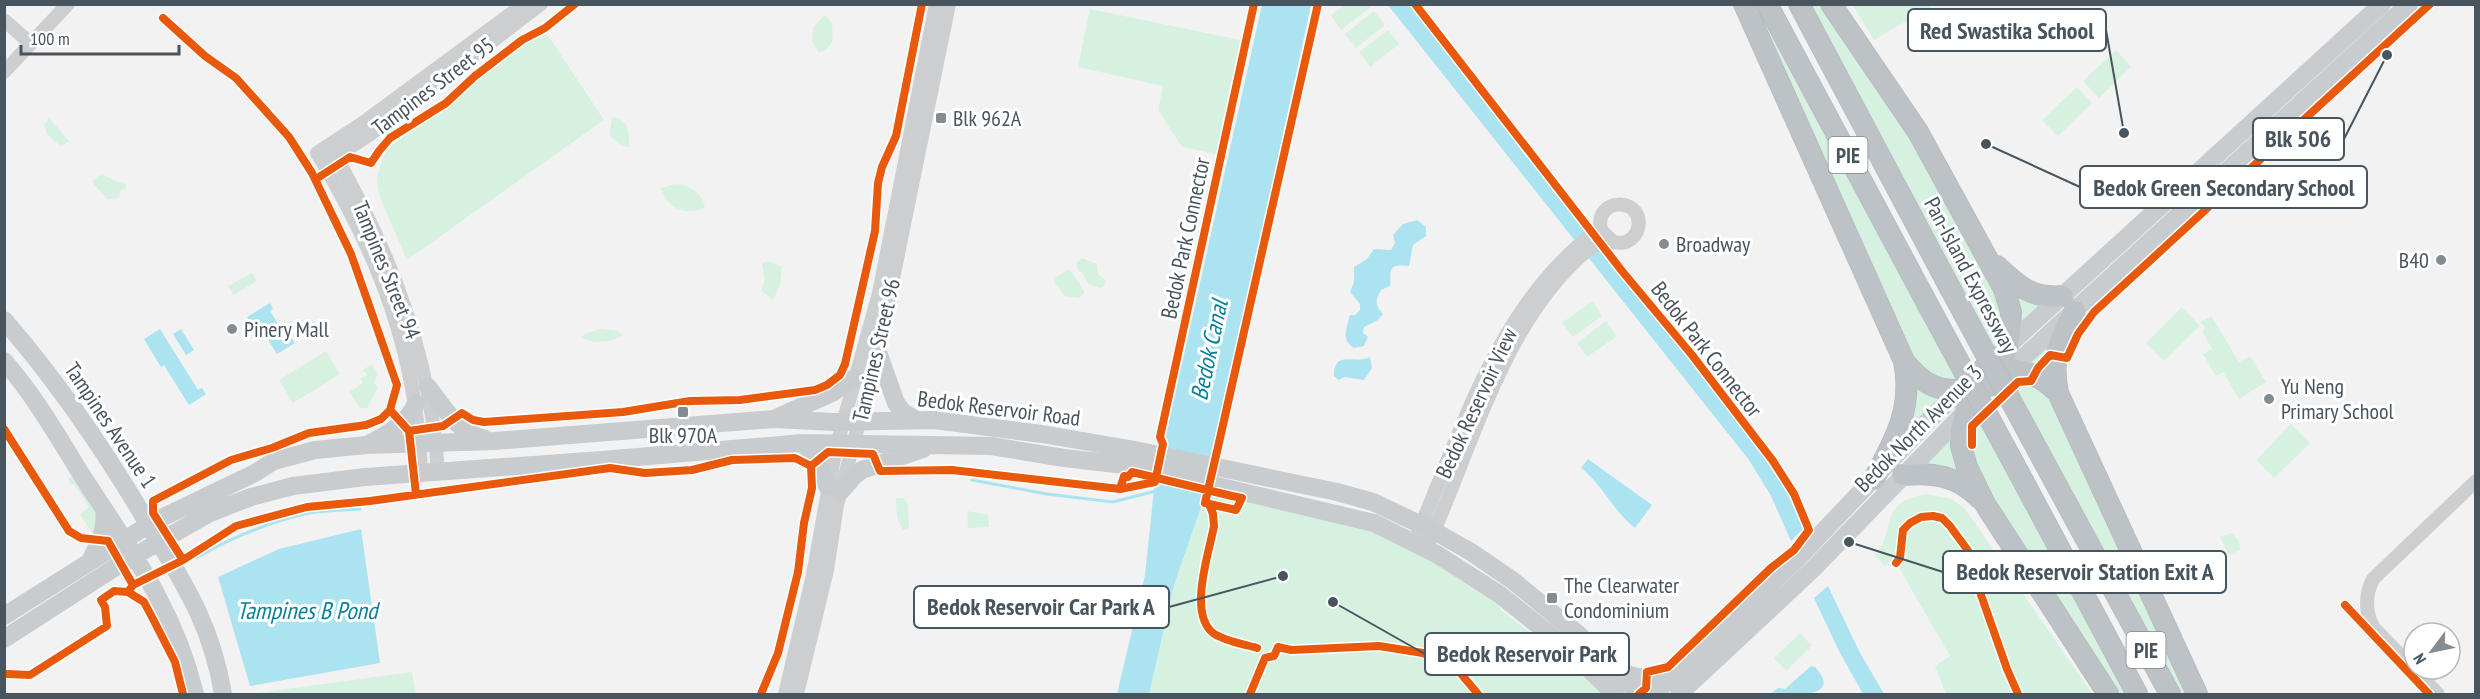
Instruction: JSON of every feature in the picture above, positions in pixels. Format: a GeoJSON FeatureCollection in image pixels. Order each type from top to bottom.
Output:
{"type":"FeatureCollection","features":[{"type":"Feature","properties":{"kind":"highway"},"geometry":{"type":"LineString","coordinates":[[1744,4],[1904,361],[1908,384],[1905,411],[1874,479]]}},
{"type":"Feature","properties":{"kind":"highway","name":"PIE"},"geometry":{"type":"LineString","coordinates":[[1767,4],[2137,694]]}},
{"type":"Feature","properties":{"kind":"highway","name":"Pan-Island Expressway"},"geometry":{"type":"LineString","coordinates":[[1799,4],[2170,694]]}},
{"type":"Feature","properties":{"kind":"highway"},"geometry":{"type":"LineString","coordinates":[[1831,4],[1918,132],[1987,255],[2009,302],[2011,318],[2008,346],[1966,411],[1961,430],[1962,451],[1968,470],[1985,504],[2108,694]]}},
{"type":"Feature","properties":{"kind":"highway"},"geometry":{"type":"LineString","coordinates":[[1987,255],[2006,275],[2030,292],[2069,304],[2056,361],[2058,393],[2198,694]]}},
{"type":"Feature","properties":{"kind":"highway"},"geometry":{"type":"LineString","coordinates":[[1904,361],[1918,376],[1933,387],[1946,391],[1988,378],[2040,378],[2058,393]]}},
{"type":"Feature","properties":{"kind":"highway"},"geometry":{"type":"LineString","coordinates":[[1904,475],[1931,475],[1954,479],[1967,486],[1985,504]]}},
{"type":"Feature","properties":{"kind":"main road","name":"Bedok North Avenue 3"},"geometry":{"type":"LineString","coordinates":[[2008,346],[2069,304],[2382,4]]}},
{"type":"Feature","properties":{"kind":"main road","name":"Bedok North Avenue 3"},"geometry":{"type":"LineString","coordinates":[[1654,694],[1797,559],[1874,479],[2409,4]]}},
{"type":"Feature","properties":{"kind":"main road","name":"Tampines Avenue 1"},"geometry":{"type":"LineString","coordinates":[[4,320],[51,378],[133,498],[159,541],[194,601],[214,653],[223,694]]}},
{"type":"Feature","properties":{"kind":"main road"},"geometry":{"type":"LineString","coordinates":[[878,352],[896,403],[903,412],[916,420]]}},
{"type":"Feature","properties":{"kind":"main road"},"geometry":{"type":"LineString","coordinates":[[4,361],[32,396],[158,594],[186,658],[195,694]]}},
{"type":"Feature","properties":{"kind":"main road"},"geometry":{"type":"LineString","coordinates":[[774,419],[832,393],[854,378]]}},
{"type":"Feature","properties":{"kind":"main road"},"geometry":{"type":"LineString","coordinates":[[428,387],[457,425],[469,434],[495,441]]}},
{"type":"Feature","properties":{"kind":"main road"},"geometry":{"type":"LineString","coordinates":[[367,445],[402,424],[412,413],[416,403]]}},
{"type":"Feature","properties":{"kind":"main road","name":"Bedok North Avenue 3"},"geometry":{"type":"LineString","coordinates":[[1679,694],[1691,687],[1812,570],[1966,411]]}},
{"type":"Feature","properties":{"kind":"main road","name":"Bedok Reservoir Road"},"geometry":{"type":"LineString","coordinates":[[4,616],[149,525],[255,473],[273,461],[315,450],[367,445],[495,441],[774,419],[852,422],[916,420],[1042,434],[1134,458],[1233,490],[1345,515],[1374,524],[1420,545],[1462,569],[1531,618],[1615,694]]}},
{"type":"Feature","properties":{"kind":"main road"},"geometry":{"type":"LineString","coordinates":[[803,443],[817,460],[834,488],[862,470],[933,445]]}},
{"type":"Feature","properties":{"kind":"main road","name":"Bedok Reservoir Road"},"geometry":{"type":"LineString","coordinates":[[4,639],[134,556],[210,513],[268,492],[304,484],[803,443],[991,446],[1064,458],[1134,458],[1237,471],[1373,502],[1428,527],[1472,552],[1512,580],[1578,634],[1639,694]]}},
{"type":"Feature","properties":{"kind":"main road"},"geometry":{"type":"LineString","coordinates":[[133,498],[157,510],[178,510]]}},
{"type":"Feature","properties":{"kind":"main road"},"geometry":{"type":"LineString","coordinates":[[90,561],[101,540],[105,520],[104,509]]}},
{"type":"Feature","properties":{"kind":"main road"},"geometry":{"type":"LineString","coordinates":[[1614,669],[1632,677],[1647,680],[1674,675]]}},
{"type":"Feature","properties":{"kind":"street"},"geometry":{"type":"LineString","coordinates":[[4,72],[68,4]]}},
{"type":"Feature","properties":{"kind":"street","name":"Tampines Street 95"},"geometry":{"type":"LineString","coordinates":[[320,159],[366,120],[524,4]]}},
{"type":"Feature","properties":{"kind":"street","name":"Tampines Street 95"},"geometry":{"type":"LineString","coordinates":[[332,150],[372,133],[541,4]]}},
{"type":"Feature","properties":{"kind":"street","name":"Tampines Street 96"},"geometry":{"type":"LineString","coordinates":[[852,422],[854,378],[879,293],[936,4]]}},
{"type":"Feature","properties":{"kind":"street","name":"Tampines Street 96"},"geometry":{"type":"LineString","coordinates":[[785,694],[846,443],[878,352],[949,4]]}},
{"type":"Feature","properties":{"kind":"street"},"geometry":{"type":"LineString","coordinates":[[4,20],[30,43]]}},
{"type":"Feature","properties":{"kind":"street","name":"Tampines Street 94"},"geometry":{"type":"LineString","coordinates":[[332,150],[376,234],[406,306],[428,387],[429,472]]}},
{"type":"Feature","properties":{"kind":"street","name":"Tampines Street 94"},"geometry":{"type":"LineString","coordinates":[[320,159],[346,201],[368,245],[394,314],[428,444]]}},
{"type":"Feature","properties":{"kind":"street","name":"Bedok Reservoir View"},"geometry":{"type":"LineString","coordinates":[[1420,545],[1519,334],[1581,250],[1601,239],[1626,242],[1635,236],[1639,225],[1636,214],[1628,206],[1617,204],[1607,209],[1601,219],[1601,239]]}},
{"type":"Feature","properties":{"kind":"street"},"geometry":{"type":"LineString","coordinates":[[1601,219],[1601,239]]}},
{"type":"Feature","properties":{"kind":"street"},"geometry":{"type":"LineString","coordinates":[[2438,694],[2373,627],[2368,612],[2368,593],[2373,579],[2475,481]]}},
{"type":"Feature","properties":{"kind":"street","name":"Tampines Street 96"},"geometry":{"type":"LineString","coordinates":[[797,694],[827,570],[834,488]]}},
{"type":"Feature","properties":{"kind":"green space"},"geometry":{"type":"Polygon","coordinates":[[[1345,5],[1369,5],[1371,7],[1341,30],[1331,15],[1345,5]]]}},
{"type":"Feature","properties":{"kind":"green space"},"geometry":{"type":"Polygon","coordinates":[[[1743,5],[1767,5],[1965,374],[1958,391],[1876,477],[1908,384],[1743,5]]]}},
{"type":"Feature","properties":{"kind":"green space"},"geometry":{"type":"Polygon","coordinates":[[[1800,5],[1831,5],[1988,257],[2050,298],[1986,354],[1800,5]]]}},
{"type":"Feature","properties":{"kind":"green space"},"geometry":{"type":"Polygon","coordinates":[[[1853,5],[1934,5],[1874,40],[1853,5]]]}},
{"type":"Feature","properties":{"kind":"green space"},"geometry":{"type":"Polygon","coordinates":[[[1090,9],[1240,40],[1216,154],[1182,147],[1158,110],[1163,86],[1078,67],[1090,9]]]}},
{"type":"Feature","properties":{"kind":"green space"},"geometry":{"type":"Polygon","coordinates":[[[1374,11],[1385,25],[1356,48],[1345,34],[1374,11]]]}},
{"type":"Feature","properties":{"kind":"green space"},"geometry":{"type":"Polygon","coordinates":[[[825,15],[832,22],[833,40],[827,49],[819,53],[812,41],[813,27],[825,15]]]}},
{"type":"Feature","properties":{"kind":"green space"},"geometry":{"type":"Polygon","coordinates":[[[1388,30],[1399,44],[1370,67],[1359,52],[1388,30]]]}},
{"type":"Feature","properties":{"kind":"green space"},"geometry":{"type":"Polygon","coordinates":[[[545,31],[604,120],[407,260],[379,195],[377,177],[383,157],[392,145],[448,105],[476,78],[523,42],[545,31]]]}},
{"type":"Feature","properties":{"kind":"green space"},"geometry":{"type":"Polygon","coordinates":[[[2116,50],[2131,67],[2099,98],[2083,81],[2116,50]]]}},
{"type":"Feature","properties":{"kind":"green space"},"geometry":{"type":"Polygon","coordinates":[[[2077,87],[2092,103],[2058,136],[2042,120],[2077,87]]]}},
{"type":"Feature","properties":{"kind":"green space"},"geometry":{"type":"Polygon","coordinates":[[[615,117],[626,125],[629,133],[629,147],[622,146],[611,137],[612,118],[615,117]]]}},
{"type":"Feature","properties":{"kind":"green space"},"geometry":{"type":"Polygon","coordinates":[[[49,118],[69,141],[62,146],[47,134],[44,125],[49,118]]]}},
{"type":"Feature","properties":{"kind":"green space"},"geometry":{"type":"Polygon","coordinates":[[[104,175],[125,183],[126,188],[121,190],[119,198],[107,199],[92,182],[98,176],[104,175]]]}},
{"type":"Feature","properties":{"kind":"green space"},"geometry":{"type":"Polygon","coordinates":[[[676,184],[686,186],[697,193],[703,200],[704,208],[690,211],[672,205],[661,188],[676,184]]]}},
{"type":"Feature","properties":{"kind":"green space"},"geometry":{"type":"Polygon","coordinates":[[[1082,258],[1097,264],[1098,274],[1106,281],[1104,287],[1088,284],[1082,272],[1078,271],[1076,263],[1082,258]]]}},
{"type":"Feature","properties":{"kind":"green space"},"geometry":{"type":"Polygon","coordinates":[[[769,261],[782,267],[780,285],[773,300],[761,290],[765,280],[762,263],[769,261]]]}},
{"type":"Feature","properties":{"kind":"green space"},"geometry":{"type":"Polygon","coordinates":[[[1069,269],[1083,289],[1084,293],[1079,298],[1065,296],[1054,282],[1056,277],[1069,269]]]}},
{"type":"Feature","properties":{"kind":"green space"},"geometry":{"type":"Polygon","coordinates":[[[252,273],[257,281],[234,295],[228,286],[252,273]]]}},
{"type":"Feature","properties":{"kind":"green space"},"geometry":{"type":"Polygon","coordinates":[[[1592,301],[1602,316],[1573,337],[1562,323],[1592,301]]]}},
{"type":"Feature","properties":{"kind":"green space"},"geometry":{"type":"Polygon","coordinates":[[[2182,307],[2200,326],[2164,361],[2146,343],[2182,307]]]}},
{"type":"Feature","properties":{"kind":"green space"},"geometry":{"type":"Polygon","coordinates":[[[2074,312],[2055,374],[2198,694],[2170,694],[2005,388],[2024,371],[2074,312]]]}},
{"type":"Feature","properties":{"kind":"green space"},"geometry":{"type":"Polygon","coordinates":[[[2211,316],[2239,362],[2250,356],[2266,382],[2239,399],[2223,372],[2216,376],[2203,354],[2212,349],[2202,331],[2205,328],[2201,322],[2211,316]]]}},
{"type":"Feature","properties":{"kind":"green space"},"geometry":{"type":"Polygon","coordinates":[[[1606,321],[1617,336],[1587,357],[1577,343],[1606,321]]]}},
{"type":"Feature","properties":{"kind":"green space"},"geometry":{"type":"Polygon","coordinates":[[[601,329],[617,331],[623,335],[602,342],[581,337],[601,329]]]}},
{"type":"Feature","properties":{"kind":"green space"},"geometry":{"type":"Polygon","coordinates":[[[326,351],[340,374],[293,403],[279,380],[326,351]]]}},
{"type":"Feature","properties":{"kind":"green space"},"geometry":{"type":"Polygon","coordinates":[[[372,364],[378,374],[374,382],[378,388],[367,408],[360,408],[349,392],[363,383],[360,379],[367,375],[363,370],[372,364]]]}},
{"type":"Feature","properties":{"kind":"green space"},"geometry":{"type":"Polygon","coordinates":[[[1976,414],[2137,694],[2108,694],[1985,504],[1920,473],[1941,435],[1961,440],[1971,435],[1976,414]]]}},
{"type":"Feature","properties":{"kind":"green space"},"geometry":{"type":"Polygon","coordinates":[[[2291,424],[2310,443],[2274,478],[2256,460],[2291,424]]]}},
{"type":"Feature","properties":{"kind":"green space"},"geometry":{"type":"Polygon","coordinates":[[[74,475],[100,516],[92,533],[80,514],[89,507],[74,484],[71,485],[68,479],[74,475]]]}},
{"type":"Feature","properties":{"kind":"green space"},"geometry":{"type":"Polygon","coordinates":[[[1206,493],[1374,528],[1491,593],[1502,611],[1541,641],[1567,654],[1609,694],[1149,694],[1174,585],[1206,493]]]}},
{"type":"Feature","properties":{"kind":"green space"},"geometry":{"type":"Polygon","coordinates":[[[1926,494],[1952,499],[1965,509],[2092,694],[1946,694],[1935,666],[1950,656],[1894,559],[1885,566],[1875,555],[1881,546],[1894,511],[1900,504],[1911,498],[1926,494]]]}},
{"type":"Feature","properties":{"kind":"green space"},"geometry":{"type":"Polygon","coordinates":[[[896,498],[903,498],[908,504],[909,529],[903,530],[897,518],[896,498]]]}},
{"type":"Feature","properties":{"kind":"green space"},"geometry":{"type":"Polygon","coordinates":[[[967,511],[988,515],[989,527],[968,528],[967,511]]]}},
{"type":"Feature","properties":{"kind":"green space"},"geometry":{"type":"Polygon","coordinates":[[[2232,533],[2239,541],[2240,550],[2228,555],[2220,537],[2232,533]]]}},
{"type":"Feature","properties":{"kind":"green space"},"geometry":{"type":"Polygon","coordinates":[[[1800,633],[1812,646],[1786,671],[1774,658],[1800,633]]]}},
{"type":"Feature","properties":{"kind":"green space"},"geometry":{"type":"Polygon","coordinates":[[[412,672],[416,694],[251,694],[412,672]]]}},
{"type":"Feature","properties":{"kind":"water","name":"Bedok Canal"},"geometry":{"type":"Polygon","coordinates":[[[1262,5],[1311,5],[1206,493],[1174,585],[1149,694],[1117,694],[1145,575],[1154,489],[1262,5]]]}},
{"type":"Feature","properties":{"kind":"water"},"geometry":{"type":"Polygon","coordinates":[[[1388,5],[1413,5],[1762,450],[1784,485],[1804,528],[1791,541],[1771,496],[1749,460],[1388,5]]]}},
{"type":"Feature","properties":{"kind":"water"},"geometry":{"type":"Polygon","coordinates":[[[1417,220],[1426,227],[1426,236],[1413,245],[1409,266],[1396,266],[1391,270],[1390,286],[1381,290],[1377,299],[1378,308],[1383,314],[1378,320],[1364,327],[1363,333],[1368,337],[1364,346],[1354,348],[1347,341],[1346,333],[1350,315],[1355,315],[1360,310],[1360,304],[1350,292],[1354,282],[1354,267],[1367,259],[1374,249],[1391,250],[1395,243],[1393,235],[1403,224],[1417,220]]]}},
{"type":"Feature","properties":{"kind":"water"},"geometry":{"type":"Polygon","coordinates":[[[270,303],[273,309],[270,311],[287,338],[291,337],[295,343],[277,354],[262,330],[257,333],[247,317],[270,303]]]}},
{"type":"Feature","properties":{"kind":"water"},"geometry":{"type":"Polygon","coordinates":[[[160,329],[198,390],[202,388],[206,394],[189,405],[164,365],[161,367],[144,339],[160,329]]]}},
{"type":"Feature","properties":{"kind":"water"},"geometry":{"type":"Polygon","coordinates":[[[181,329],[194,350],[186,355],[173,334],[181,329]]]}},
{"type":"Feature","properties":{"kind":"water"},"geometry":{"type":"Polygon","coordinates":[[[1370,357],[1372,368],[1364,380],[1344,377],[1339,380],[1334,376],[1335,368],[1341,360],[1370,357]]]}},
{"type":"Feature","properties":{"kind":"water"},"geometry":{"type":"Polygon","coordinates":[[[1588,459],[1652,505],[1635,528],[1581,468],[1588,459]]]}},
{"type":"Feature","properties":{"kind":"water","name":"Tampines B Pond"},"geometry":{"type":"Polygon","coordinates":[[[361,529],[380,663],[250,686],[218,577],[279,549],[361,529]]]}},
{"type":"Feature","properties":{"kind":"water"},"geometry":{"type":"Polygon","coordinates":[[[1828,586],[1859,651],[1884,694],[1863,694],[1839,651],[1814,598],[1828,586]]]}},
{"type":"Feature","properties":{"kind":"water"},"geometry":{"type":"Polygon","coordinates":[[[1811,666],[1815,667],[1822,677],[1823,685],[1819,690],[1789,695],[1770,694],[1778,688],[1785,689],[1811,666]]]}},
{"type":"Feature","properties":{"kind":"waterway"},"geometry":{"type":"LineString","coordinates":[[972,480],[1047,494],[1113,502],[1156,491]]}},
{"type":"Feature","properties":{"kind":"waterway"},"geometry":{"type":"LineString","coordinates":[[196,558],[223,543],[280,521],[315,512],[360,509]]}},
{"type":"Feature","properties":{"kind":"cycle path"},"geometry":{"type":"LineString","coordinates":[[316,179],[350,157],[371,163],[390,138],[446,103],[475,76],[522,40],[545,28],[575,4]]}},
{"type":"Feature","properties":{"kind":"cycle path"},"geometry":{"type":"LineString","coordinates":[[409,431],[443,426],[462,413],[473,420],[484,422],[623,412],[690,401],[740,400],[815,390],[827,385],[840,375],[845,364],[875,231],[878,183],[882,167],[896,136],[922,4]]}},
{"type":"Feature","properties":{"kind":"cycle path","name":"Bedok Park Connector"},"geometry":{"type":"LineString","coordinates":[[1254,4],[1160,437],[1163,444],[1155,482],[1120,489],[1124,476],[1128,477],[1132,472],[1232,496],[1242,498],[1236,510],[1205,503],[1218,447],[1318,4]]}},
{"type":"Feature","properties":{"kind":"cycle path","name":"Bedok Park Connector"},"geometry":{"type":"LineString","coordinates":[[1415,4],[1773,461],[1794,494],[1809,530],[1794,550],[1771,568],[1668,667],[1647,672],[1646,688],[1639,694]]}},
{"type":"Feature","properties":{"kind":"cycle path"},"geometry":{"type":"LineString","coordinates":[[1972,445],[1972,426],[2018,382],[2031,381],[2038,368],[2050,355],[2067,358],[2078,334],[2094,312],[2430,4]]}},
{"type":"Feature","properties":{"kind":"cycle path"},"geometry":{"type":"LineString","coordinates":[[163,18],[205,56],[236,78],[289,137],[312,173],[351,254],[397,385],[390,410],[381,419],[366,425],[309,433],[272,448],[231,460],[153,501],[153,513],[183,560]]}},
{"type":"Feature","properties":{"kind":"cycle path"},"geometry":{"type":"LineString","coordinates":[[390,410],[409,431],[416,494]]}},
{"type":"Feature","properties":{"kind":"cycle path"},"geometry":{"type":"LineString","coordinates":[[4,429],[69,531],[81,538],[108,541]]}},
{"type":"Feature","properties":{"kind":"cycle path"},"geometry":{"type":"LineString","coordinates":[[811,466],[828,452],[873,454],[880,471],[952,470],[1120,489]]}},
{"type":"Feature","properties":{"kind":"cycle path"},"geometry":{"type":"LineString","coordinates":[[108,541],[133,585],[183,560],[236,526],[307,507],[370,501],[610,468],[645,473],[692,470],[732,460],[795,458],[811,466]]}},
{"type":"Feature","properties":{"kind":"cycle path"},"geometry":{"type":"LineString","coordinates":[[761,694],[778,653],[798,572],[804,523],[812,488],[811,466]]}},
{"type":"Feature","properties":{"kind":"cycle path"},"geometry":{"type":"LineString","coordinates":[[1209,504],[1214,526],[1202,582],[1202,612],[1206,624],[1217,636],[1257,648]]}},
{"type":"Feature","properties":{"kind":"cycle path"},"geometry":{"type":"LineString","coordinates":[[1896,563],[1900,558],[1903,530],[1910,523],[1921,517],[1933,516],[1942,518],[1950,526],[1980,567],[1981,595],[2018,694]]}},
{"type":"Feature","properties":{"kind":"cycle path"},"geometry":{"type":"LineString","coordinates":[[133,585],[128,592],[144,602],[175,662],[183,694]]}},
{"type":"Feature","properties":{"kind":"cycle path"},"geometry":{"type":"LineString","coordinates":[[8,674],[30,675],[107,626],[105,607],[101,600],[114,591],[128,592]]}},
{"type":"Feature","properties":{"kind":"cycle path"},"geometry":{"type":"LineString","coordinates":[[2345,605],[2429,694]]}},
{"type":"Feature","properties":{"kind":"cycle path"},"geometry":{"type":"LineString","coordinates":[[1250,694],[1265,658],[1274,656],[1278,647],[1291,650],[1379,646],[1423,653],[1456,668],[1478,694]]}},
{"type":"Feature","properties":{"kind":"place","name":"Blk 506"},"geometry":{"type":"Point","coordinates":[2387,55]}},
{"type":"Feature","properties":{"kind":"place","name":"Blk 962A"},"geometry":{"type":"Point","coordinates":[941,118]}},
{"type":"Feature","properties":{"kind":"place","name":"Red Swastika School"},"geometry":{"type":"Point","coordinates":[2124,133]}},
{"type":"Feature","properties":{"kind":"place","name":"Bedok Green Secondary School"},"geometry":{"type":"Point","coordinates":[1986,144]}},
{"type":"Feature","properties":{"kind":"place","name":"Broadway"},"geometry":{"type":"Point","coordinates":[1664,244]}},
{"type":"Feature","properties":{"kind":"place","name":"B40"},"geometry":{"type":"Point","coordinates":[2441,260]}},
{"type":"Feature","properties":{"kind":"place","name":"Pinery Mall"},"geometry":{"type":"Point","coordinates":[232,329]}},
{"type":"Feature","properties":{"kind":"place","name":"Yu Neng Primary School"},"geometry":{"type":"Point","coordinates":[2269,399]}},
{"type":"Feature","properties":{"kind":"place","name":"Blk 970A"},"geometry":{"type":"Point","coordinates":[683,412]}},
{"type":"Feature","properties":{"kind":"place","name":"Bedok Reservoir Station Exit A"},"geometry":{"type":"Point","coordinates":[1849,542]}},
{"type":"Feature","properties":{"kind":"place","name":"Bedok Reservoir Car Park A"},"geometry":{"type":"Point","coordinates":[1283,576]}},
{"type":"Feature","properties":{"kind":"place","name":"The Clearwater Condominium"},"geometry":{"type":"Point","coordinates":[1552,598]}},
{"type":"Feature","properties":{"kind":"place","name":"Bedok Reservoir Park"},"geometry":{"type":"Point","coordinates":[1333,602]}}]}
